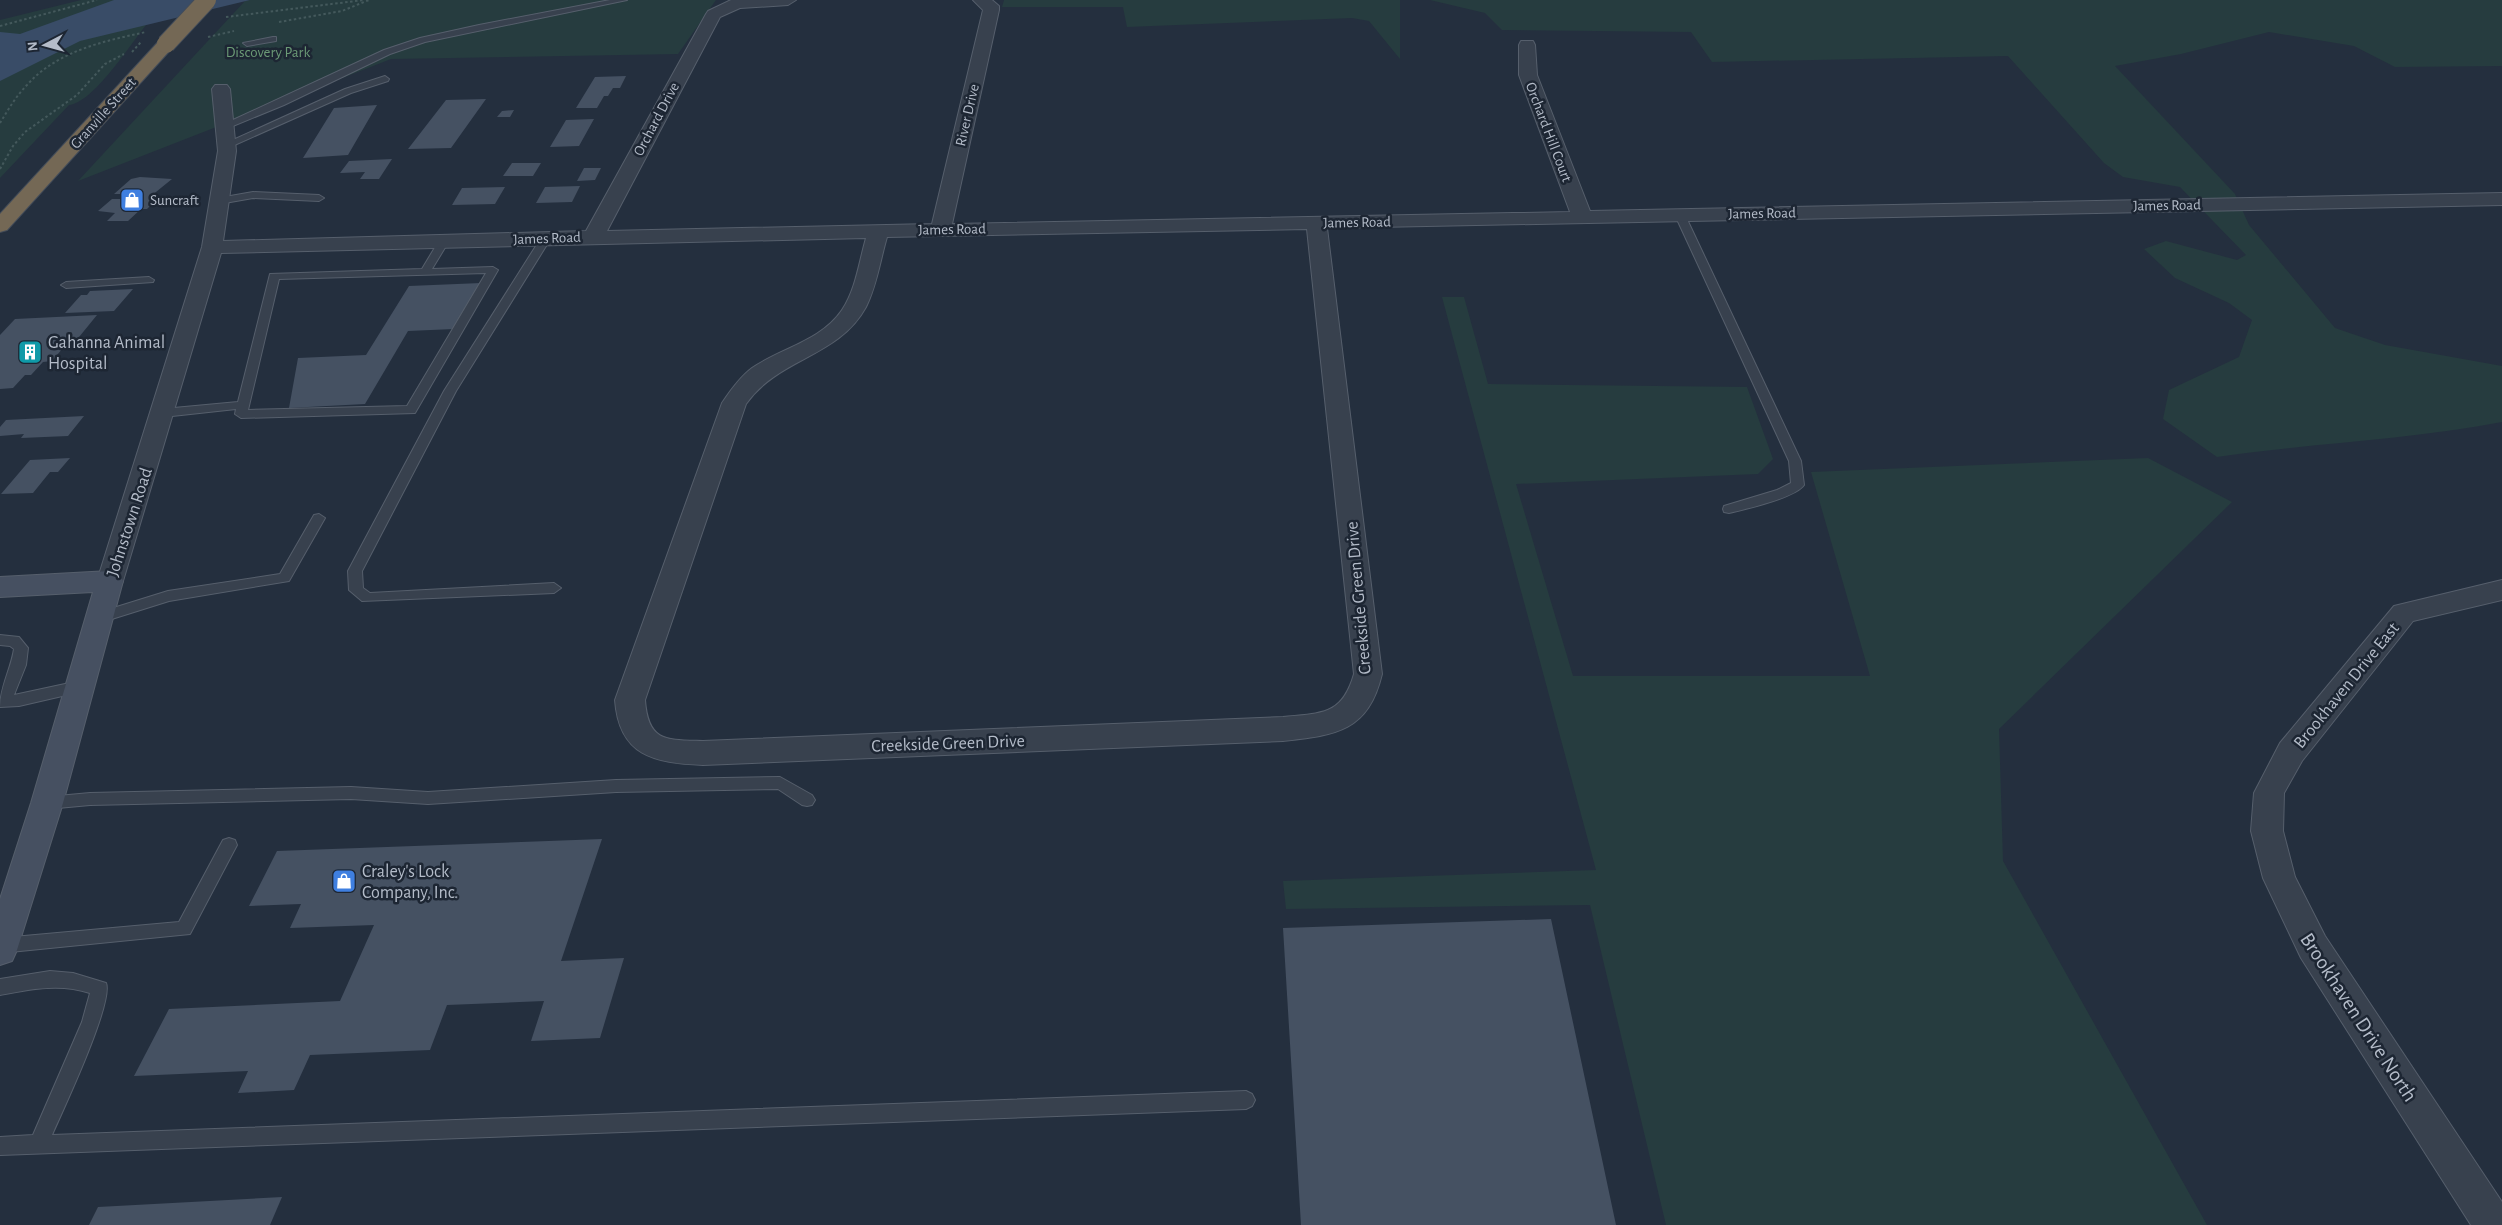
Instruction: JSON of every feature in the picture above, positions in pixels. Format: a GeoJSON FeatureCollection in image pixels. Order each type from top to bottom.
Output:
{"type":"FeatureCollection","features":[{"type":"Feature","properties":{"kind":"highway","name":"Granville Street"},"geometry":{"type":"LineString","coordinates":[[0,226],[207,0]]}},
{"type":"Feature","properties":{"kind":"street"},"geometry":{"type":"LineString","coordinates":[[726,4],[788,0]]}},
{"type":"Feature","properties":{"kind":"street","name":"River Drive"},"geometry":{"type":"LineString","coordinates":[[941,229],[991,10],[991,6],[985,1]]}},
{"type":"Feature","properties":{"kind":"street","name":"Orchard Drive"},"geometry":{"type":"LineString","coordinates":[[593,237],[705,27],[714,14],[726,4]]}},
{"type":"Feature","properties":{"kind":"street","name":"Orchard Hill Court"},"geometry":{"type":"LineString","coordinates":[[1527,45],[1528,75],[1582,217]]}},
{"type":"Feature","properties":{"kind":"street","name":"Johnstown Road"},"geometry":{"type":"LineString","coordinates":[[1,948],[212,247],[226,135],[221,89]]}},
{"type":"Feature","properties":{"kind":"street","name":"James Road"},"geometry":{"type":"LineString","coordinates":[[212,247],[941,229],[2502,198]]}},
{"type":"Feature","properties":{"kind":"street","name":"Creekside Green Drive"},"geometry":{"type":"LineString","coordinates":[[878,231],[859,296],[850,315],[838,329],[816,344],[759,374],[734,403],[630,700],[630,718],[638,734],[654,748],[703,753],[1284,729],[1322,725],[1346,715],[1361,697],[1368,674],[1316,223]]}},
{"type":"Feature","properties":{"kind":"street"},"geometry":{"type":"LineString","coordinates":[[0,587],[110,581]]}},
{"type":"Feature","properties":{"kind":"street","name":"Brookhaven Drive East"},"geometry":{"type":"LineString","coordinates":[[2270,793],[2291,752],[2404,613],[2497,596]]}},
{"type":"Feature","properties":{"kind":"street","name":"Brookhaven Drive North"},"geometry":{"type":"LineString","coordinates":[[2270,793],[2267,831],[2279,878],[2302,928],[2494,1225]]}},
{"type":"Feature","properties":{"kind":"lane"},"geometry":{"type":"LineString","coordinates":[[226,135],[281,103],[387,52],[423,40],[479,27],[624,0]]}},
{"type":"Feature","properties":{"kind":"lane"},"geometry":{"type":"LineString","coordinates":[[247,44],[273,39]]}},
{"type":"Feature","properties":{"kind":"lane"},"geometry":{"type":"LineString","coordinates":[[226,135],[385,78]]}},
{"type":"Feature","properties":{"kind":"lane"},"geometry":{"type":"LineString","coordinates":[[219,201],[253,195],[319,198]]}},
{"type":"Feature","properties":{"kind":"lane"},"geometry":{"type":"LineString","coordinates":[[1680,215],[1795,461],[1798,485],[1780,493],[1729,509]]}},
{"type":"Feature","properties":{"kind":"lane"},"geometry":{"type":"LineString","coordinates":[[546,238],[450,391],[355,571],[356,590],[367,598],[554,588]]}},
{"type":"Feature","properties":{"kind":"lane"},"geometry":{"type":"LineString","coordinates":[[425,272],[444,241]]}},
{"type":"Feature","properties":{"kind":"lane"},"geometry":{"type":"LineString","coordinates":[[493,270],[412,410],[241,414],[243,405],[274,276],[493,270]]}},
{"type":"Feature","properties":{"kind":"lane"},"geometry":{"type":"LineString","coordinates":[[66,285],[149,280]]}},
{"type":"Feature","properties":{"kind":"lane"},"geometry":{"type":"LineString","coordinates":[[162,414],[243,405]]}},
{"type":"Feature","properties":{"kind":"lane"},"geometry":{"type":"LineString","coordinates":[[99,618],[168,596],[284,578],[319,518]]}},
{"type":"Feature","properties":{"kind":"lane"},"geometry":{"type":"LineString","coordinates":[[0,640],[14,641],[21,648],[18,666],[3,700],[19,700],[79,687]]}},
{"type":"Feature","properties":{"kind":"lane"},"geometry":{"type":"LineString","coordinates":[[46,802],[90,799],[351,793],[428,798],[616,786],[780,783],[807,800]]}},
{"type":"Feature","properties":{"kind":"lane"},"geometry":{"type":"LineString","coordinates":[[1,948],[184,929],[229,845]]}},
{"type":"Feature","properties":{"kind":"lane"},"geometry":{"type":"LineString","coordinates":[[0,986],[50,977],[76,980],[100,989],[91,1022],[38,1144]]}},
{"type":"Feature","properties":{"kind":"lane"},"geometry":{"type":"LineString","coordinates":[[0,1146],[1246,1100]]}},
{"type":"Feature","properties":{"kind":"path"},"geometry":{"type":"LineString","coordinates":[[0,26],[97,0]]}},
{"type":"Feature","properties":{"kind":"path"},"geometry":{"type":"LineString","coordinates":[[275,23],[342,11],[369,0]]}},
{"type":"Feature","properties":{"kind":"path"},"geometry":{"type":"LineString","coordinates":[[207,37],[236,31]]}},
{"type":"Feature","properties":{"kind":"path"},"geometry":{"type":"LineString","coordinates":[[0,169],[18,139],[72,99],[106,64],[132,52]]}},
{"type":"Feature","properties":{"kind":"green space"},"geometry":{"type":"Polygon","coordinates":[[[81,0],[171,0],[146,25],[100,84],[79,102],[69,105],[0,178],[0,20],[81,0]]]}},
{"type":"Feature","properties":{"kind":"green space","name":"Discovery Park"},"geometry":{"type":"Polygon","coordinates":[[[716,0],[678,54],[391,59],[78,181],[245,1],[716,0]]]}},
{"type":"Feature","properties":{"kind":"green space"},"geometry":{"type":"Polygon","coordinates":[[[1004,0],[1400,0],[1400,59],[1369,21],[1352,18],[1127,27],[1123,7],[1002,7],[1004,0]]]}},
{"type":"Feature","properties":{"kind":"green space"},"geometry":{"type":"Polygon","coordinates":[[[1430,0],[2502,0],[2502,66],[2395,67],[2354,46],[2269,32],[2181,54],[2115,66],[2235,194],[2249,225],[2335,328],[2385,345],[2502,366],[2502,422],[2431,433],[2217,457],[2163,419],[2169,390],[2239,357],[2252,320],[2229,303],[2175,278],[2144,249],[2166,241],[2237,260],[2246,255],[2180,187],[2123,177],[2104,163],[2008,56],[1712,62],[1691,32],[1502,30],[1485,13],[1430,0]]]}},
{"type":"Feature","properties":{"kind":"green space"},"geometry":{"type":"Polygon","coordinates":[[[1442,297],[1464,297],[1488,384],[1747,387],[1773,459],[1758,474],[1516,484],[1573,676],[1870,676],[1811,472],[2148,458],[2232,502],[1999,729],[2003,861],[2207,1225],[1666,1225],[1590,905],[1286,909],[1283,881],[1596,870],[1442,297]]]}},
{"type":"Feature","properties":{"kind":"water"},"geometry":{"type":"Polygon","coordinates":[[[114,0],[250,0],[80,41],[0,81],[0,32],[20,34],[114,0]]]}},
{"type":"Feature","properties":{"kind":"building"},"geometry":{"type":"Polygon","coordinates":[[[626,76],[620,88],[613,88],[608,96],[604,96],[597,108],[576,108],[595,77],[626,76]]]}},
{"type":"Feature","properties":{"kind":"building"},"geometry":{"type":"Polygon","coordinates":[[[486,99],[451,148],[408,149],[446,100],[486,99]]]}},
{"type":"Feature","properties":{"kind":"building"},"geometry":{"type":"Polygon","coordinates":[[[377,105],[348,155],[303,158],[334,108],[377,105]]]}},
{"type":"Feature","properties":{"kind":"building"},"geometry":{"type":"Polygon","coordinates":[[[514,110],[510,117],[497,117],[502,111],[514,110]]]}},
{"type":"Feature","properties":{"kind":"building"},"geometry":{"type":"Polygon","coordinates":[[[594,119],[579,146],[550,147],[566,120],[594,119]]]}},
{"type":"Feature","properties":{"kind":"building"},"geometry":{"type":"Polygon","coordinates":[[[392,159],[379,179],[360,179],[365,172],[340,173],[349,161],[392,159]]]}},
{"type":"Feature","properties":{"kind":"building"},"geometry":{"type":"Polygon","coordinates":[[[512,163],[541,163],[533,176],[503,176],[512,163]]]}},
{"type":"Feature","properties":{"kind":"building"},"geometry":{"type":"Polygon","coordinates":[[[584,168],[601,168],[595,180],[577,181],[584,168]]]}},
{"type":"Feature","properties":{"kind":"building","name":"Suncraft"},"geometry":{"type":"Polygon","coordinates":[[[140,177],[172,179],[151,196],[156,196],[151,201],[155,201],[147,209],[141,209],[128,221],[107,221],[115,213],[98,211],[112,199],[121,199],[124,194],[114,194],[131,179],[140,177]]]}},
{"type":"Feature","properties":{"kind":"building"},"geometry":{"type":"Polygon","coordinates":[[[580,186],[572,202],[536,203],[545,187],[580,186]]]}},
{"type":"Feature","properties":{"kind":"building"},"geometry":{"type":"Polygon","coordinates":[[[505,187],[495,204],[452,205],[462,188],[505,187]]]}},
{"type":"Feature","properties":{"kind":"building"},"geometry":{"type":"Polygon","coordinates":[[[481,283],[454,329],[408,331],[365,404],[289,408],[298,358],[366,355],[409,286],[481,283]]]}},
{"type":"Feature","properties":{"kind":"building"},"geometry":{"type":"Polygon","coordinates":[[[133,289],[114,311],[65,313],[81,295],[87,295],[90,291],[133,289]]]}},
{"type":"Feature","properties":{"kind":"building","name":"Gahanna Animal Hospital"},"geometry":{"type":"Polygon","coordinates":[[[97,315],[75,342],[68,342],[52,361],[43,362],[31,375],[25,375],[13,388],[0,389],[0,335],[15,319],[97,315]]]}},
{"type":"Feature","properties":{"kind":"building"},"geometry":{"type":"Polygon","coordinates":[[[84,416],[68,436],[21,438],[24,434],[0,436],[0,427],[6,420],[84,416]]]}},
{"type":"Feature","properties":{"kind":"building"},"geometry":{"type":"Polygon","coordinates":[[[70,458],[58,472],[50,472],[33,493],[1,494],[30,460],[70,458]]]}},
{"type":"Feature","properties":{"kind":"building"},"geometry":{"type":"Polygon","coordinates":[[[602,839],[561,961],[624,958],[600,1038],[531,1041],[544,1001],[447,1005],[430,1050],[310,1055],[294,1090],[238,1093],[248,1071],[134,1076],[169,1009],[340,1001],[374,925],[290,928],[301,904],[249,906],[277,851],[602,839]]]}},
{"type":"Feature","properties":{"kind":"building"},"geometry":{"type":"Polygon","coordinates":[[[1551,919],[1616,1225],[1301,1225],[1283,928],[1551,919]]]}},
{"type":"Feature","properties":{"kind":"building"},"geometry":{"type":"Polygon","coordinates":[[[282,1197],[270,1225],[89,1225],[98,1207],[282,1197]]]}},
{"type":"Feature","properties":{"kind":"place","name":"Suncraft"},"geometry":{"type":"Point","coordinates":[132,200]}},
{"type":"Feature","properties":{"kind":"place","name":"Gahanna Animal Hospital"},"geometry":{"type":"Point","coordinates":[30,352]}},
{"type":"Feature","properties":{"kind":"place","name":"Craley's Lock Company, Inc."},"geometry":{"type":"Point","coordinates":[344,881]}}]}
